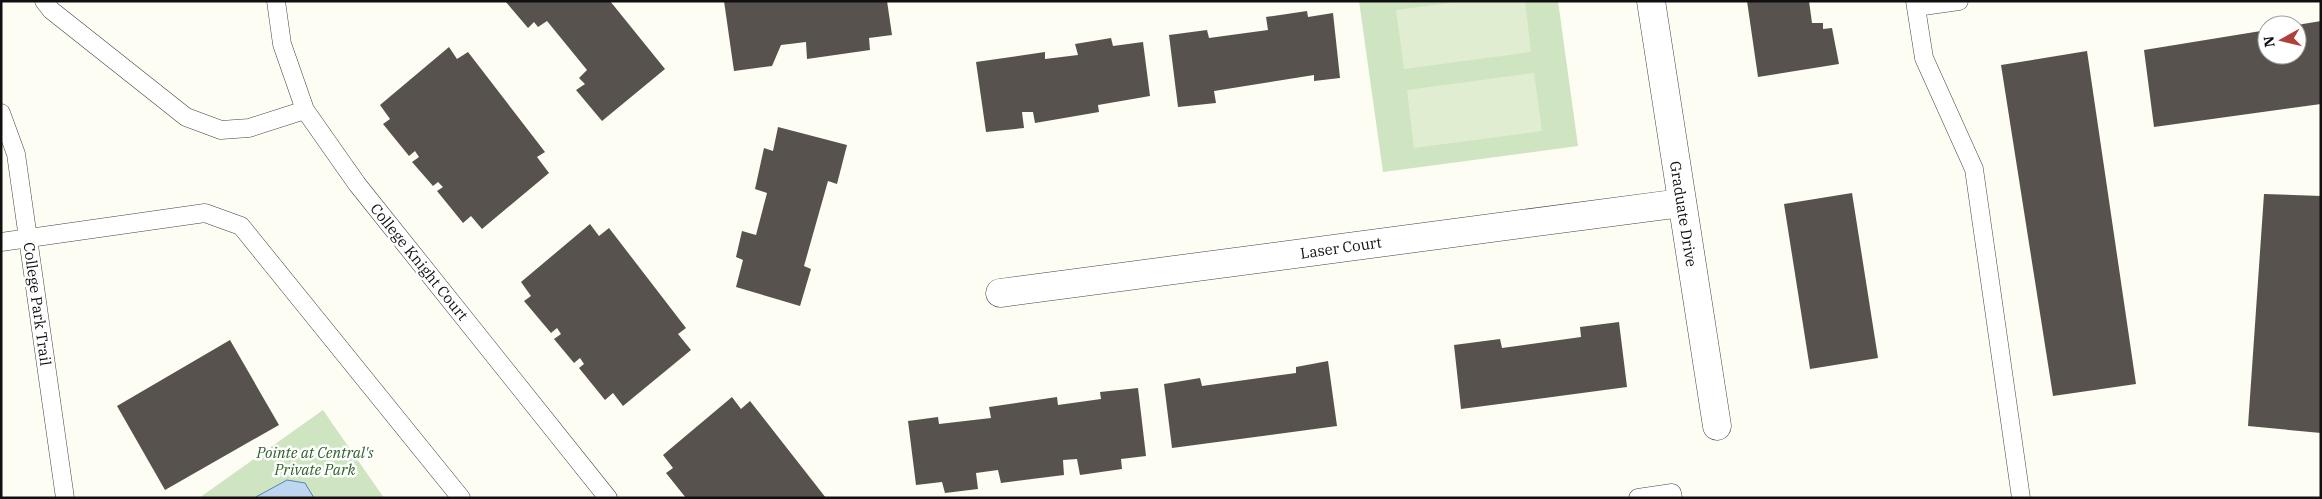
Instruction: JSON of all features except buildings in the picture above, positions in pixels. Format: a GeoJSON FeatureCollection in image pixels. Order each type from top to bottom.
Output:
{"type":"FeatureCollection","features":[{"type":"Feature","properties":{"kind":"street","name":"Graduate Drive"},"geometry":{"type":"LineString","coordinates":[[1651,1],[1681,203],[1718,426]]}},
{"type":"Feature","properties":{"kind":"street","name":"Laser Court"},"geometry":{"type":"LineString","coordinates":[[1000,293],[1681,203]]}},
{"type":"Feature","properties":{"kind":"lane"},"geometry":{"type":"LineString","coordinates":[[44,1],[51,10],[186,117],[221,130],[249,128],[306,110]]}},
{"type":"Feature","properties":{"kind":"lane","name":"College Knight Court"},"geometry":{"type":"LineString","coordinates":[[276,1],[282,44],[306,110],[357,184],[608,498]]}},
{"type":"Feature","properties":{"kind":"lane"},"geometry":{"type":"LineString","coordinates":[[1958,1],[1915,4],[1924,58],[1974,169],[2021,498]]}},
{"type":"Feature","properties":{"kind":"lane","name":"College Park Trail"},"geometry":{"type":"LineString","coordinates":[[1,112],[16,154],[65,498]]}},
{"type":"Feature","properties":{"kind":"lane"},"geometry":{"type":"LineString","coordinates":[[1,242],[204,213],[241,226],[462,498]]}},
{"type":"Feature","properties":{"kind":"lane"},"geometry":{"type":"LineString","coordinates":[[1638,498],[1672,493],[1673,498]]}},
{"type":"Feature","properties":{"kind":"green space"},"geometry":{"type":"Polygon","coordinates":[[[1359,1],[1558,1],[1578,146],[1383,172],[1359,1]]]}},
{"type":"Feature","properties":{"kind":"green space"},"geometry":{"type":"Polygon","coordinates":[[[1463,1],[1525,1],[1531,52],[1404,69],[1396,10],[1463,1]]]}},
{"type":"Feature","properties":{"kind":"green space"},"geometry":{"type":"Polygon","coordinates":[[[1534,73],[1542,131],[1414,148],[1407,90],[1534,73]]]}},
{"type":"Feature","properties":{"kind":"green space","name":"Pointe at Central's Private Park"},"geometry":{"type":"Polygon","coordinates":[[[323,410],[384,498],[199,498],[323,410]]]}},
{"type":"Feature","properties":{"kind":"water"},"geometry":{"type":"Polygon","coordinates":[[[287,480],[305,483],[314,498],[254,498],[287,480]]]}}]}
